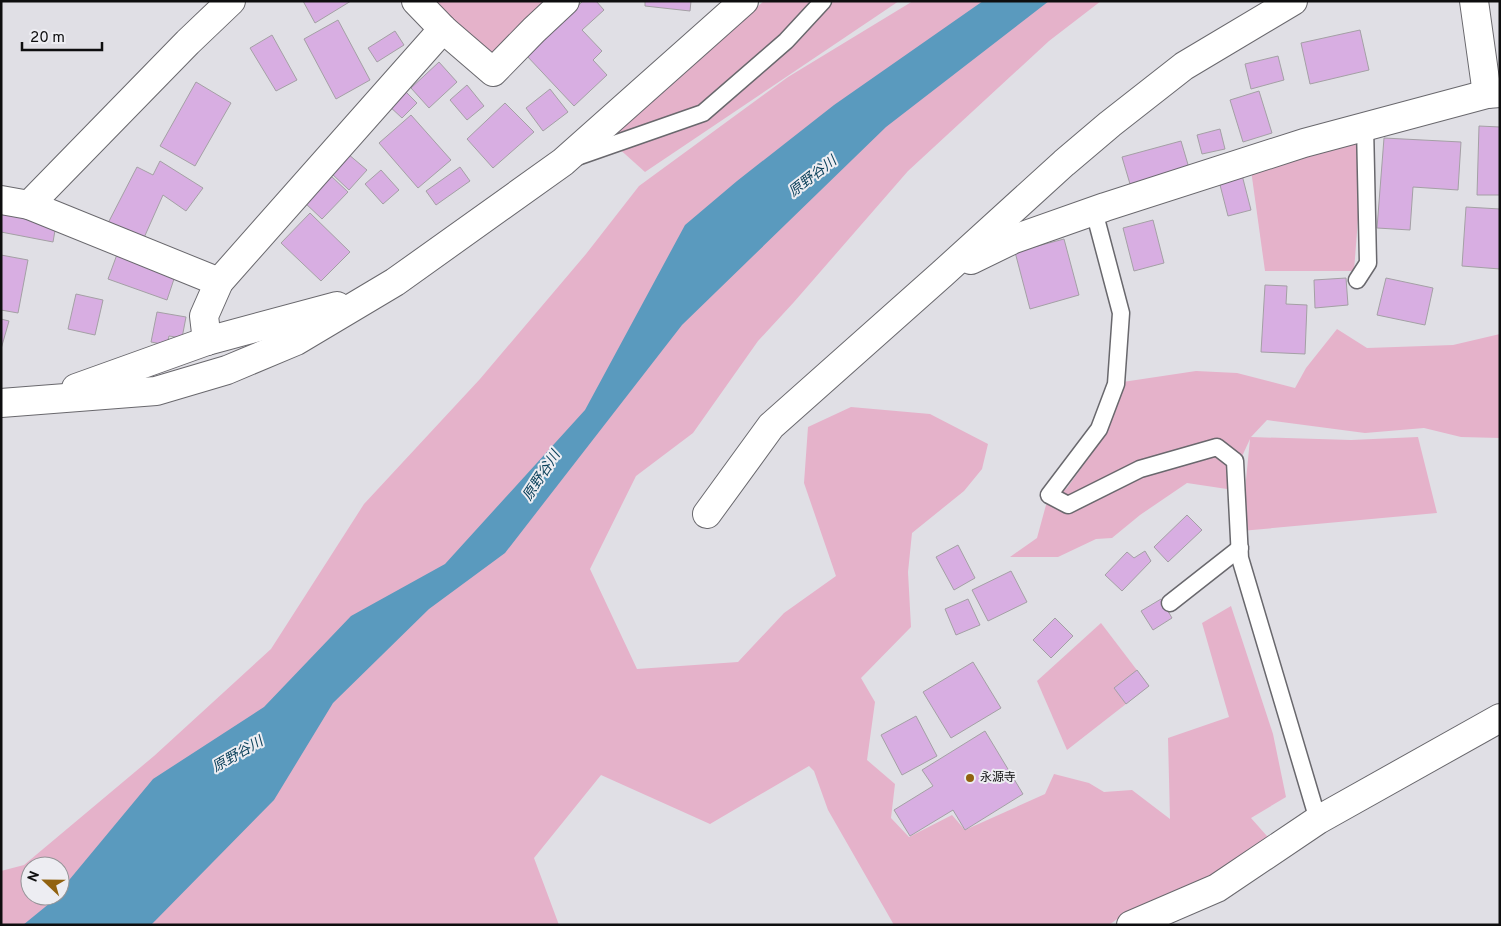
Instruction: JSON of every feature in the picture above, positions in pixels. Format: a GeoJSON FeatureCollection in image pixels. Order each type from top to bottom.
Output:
{"type":"FeatureCollection","features":[{"type":"Feature","properties":{"kind":"street"},"geometry":{"type":"LineString","coordinates":[[29,205],[188,42],[231,1]]}},
{"type":"Feature","properties":{"kind":"street"},"geometry":{"type":"LineString","coordinates":[[416,1],[443,29],[493,72],[565,1]]}},
{"type":"Feature","properties":{"kind":"street"},"geometry":{"type":"LineString","coordinates":[[1,403],[156,391],[227,370],[296,341],[396,282],[563,162],[744,1]]}},
{"type":"Feature","properties":{"kind":"street"},"geometry":{"type":"LineString","coordinates":[[707,514],[771,426],[1064,163],[1184,66],[1293,1]]}},
{"type":"Feature","properties":{"kind":"street"},"geometry":{"type":"LineString","coordinates":[[942,274],[1014,239],[1094,210],[1304,143],[1494,93],[1474,1]]}},
{"type":"Feature","properties":{"kind":"street"},"geometry":{"type":"LineString","coordinates":[[208,341],[204,316],[219,282],[443,29]]}},
{"type":"Feature","properties":{"kind":"street"},"geometry":{"type":"LineString","coordinates":[[1,200],[29,205],[219,282]]}},
{"type":"Feature","properties":{"kind":"street"},"geometry":{"type":"LineString","coordinates":[[41,400],[208,341],[372,296]]}},
{"type":"Feature","properties":{"kind":"street"},"geometry":{"type":"LineString","coordinates":[[1131,925],[1217,888],[1318,820],[1500,718]]}},
{"type":"Feature","properties":{"kind":"lane"},"geometry":{"type":"LineString","coordinates":[[563,162],[703,113],[786,41],[823,1]]}},
{"type":"Feature","properties":{"kind":"lane"},"geometry":{"type":"LineString","coordinates":[[1357,280],[1368,263],[1365,126]]}},
{"type":"Feature","properties":{"kind":"lane"},"geometry":{"type":"LineString","coordinates":[[1094,210],[1121,313],[1116,384],[1099,429],[1049,495],[1068,505],[1140,469],[1217,446],[1235,461],[1240,558],[1318,820]]}},
{"type":"Feature","properties":{"kind":"lane"},"geometry":{"type":"LineString","coordinates":[[1170,603],[1240,548]]}},
{"type":"Feature","properties":{"kind":"shaded area"},"geometry":{"type":"Polygon","coordinates":[[[425,1],[554,1],[493,65],[425,1]]]}},
{"type":"Feature","properties":{"kind":"shaded area"},"geometry":{"type":"Polygon","coordinates":[[[764,1],[899,1],[645,172],[606,137],[764,1]]]}},
{"type":"Feature","properties":{"kind":"shaded area"},"geometry":{"type":"Polygon","coordinates":[[[913,1],[1101,1],[1049,41],[908,171],[758,341],[693,433],[636,476],[590,569],[637,669],[738,662],[784,613],[836,576],[804,483],[808,427],[851,407],[930,414],[988,444],[982,469],[964,491],[912,533],[908,572],[911,627],[861,678],[875,702],[867,760],[895,784],[891,818],[909,837],[952,815],[965,830],[1045,794],[1054,774],[1089,783],[1104,792],[1132,790],[1170,819],[1168,738],[1229,717],[1202,623],[1231,606],[1273,734],[1286,797],[1251,818],[1273,843],[1189,894],[1120,917],[1109,925],[894,925],[828,810],[814,771],[809,766],[710,824],[601,775],[534,858],[559,925],[1,925],[1,871],[20,866],[20,906],[70,906],[70,856],[35,856],[154,756],[271,649],[364,504],[480,379],[586,254],[639,186],[788,77],[913,1]]]}},
{"type":"Feature","properties":{"kind":"shaded area"},"geometry":{"type":"Polygon","coordinates":[[[1364,141],[1354,271],[1265,271],[1251,170],[1364,141]]]}},
{"type":"Feature","properties":{"kind":"shaded area"},"geometry":{"type":"Polygon","coordinates":[[[1337,329],[1367,348],[1453,345],[1500,334],[1500,438],[1461,437],[1424,428],[1365,433],[1267,420],[1251,437],[1351,440],[1418,437],[1437,513],[1241,531],[1250,439],[1227,489],[1187,483],[1140,515],[1112,538],[1096,539],[1058,557],[1010,557],[1037,538],[1046,505],[1067,488],[1099,443],[1116,383],[1196,371],[1237,373],[1295,388],[1306,368],[1337,329]]]}},
{"type":"Feature","properties":{"kind":"shaded area"},"geometry":{"type":"Polygon","coordinates":[[[1101,623],[1149,686],[1067,750],[1037,681],[1101,623]]]}},
{"type":"Feature","properties":{"kind":"water","name":"原野谷川"},"geometry":{"type":"Polygon","coordinates":[[[983,1],[1049,1],[886,127],[682,325],[505,553],[429,609],[333,703],[274,800],[151,925],[23,925],[46,906],[70,906],[70,879],[153,779],[264,707],[351,616],[445,564],[585,410],[685,225],[737,181],[834,105],[983,1]]]}},
{"type":"Feature","properties":{"kind":"building"},"geometry":{"type":"Polygon","coordinates":[[[303,1],[351,1],[315,23],[303,1]]]}},
{"type":"Feature","properties":{"kind":"building"},"geometry":{"type":"Polygon","coordinates":[[[583,1],[596,1],[604,10],[582,30],[602,51],[593,60],[607,75],[574,106],[526,55],[583,1]]]}},
{"type":"Feature","properties":{"kind":"building"},"geometry":{"type":"Polygon","coordinates":[[[645,1],[691,1],[690,11],[645,6],[645,1]]]}},
{"type":"Feature","properties":{"kind":"building"},"geometry":{"type":"Polygon","coordinates":[[[338,20],[370,80],[336,99],[304,39],[338,20]]]}},
{"type":"Feature","properties":{"kind":"building"},"geometry":{"type":"Polygon","coordinates":[[[1360,30],[1369,70],[1310,84],[1301,43],[1360,30]]]}},
{"type":"Feature","properties":{"kind":"building"},"geometry":{"type":"Polygon","coordinates":[[[395,31],[404,45],[377,62],[368,48],[395,31]]]}},
{"type":"Feature","properties":{"kind":"building"},"geometry":{"type":"Polygon","coordinates":[[[272,35],[297,80],[276,91],[250,48],[272,35]]]}},
{"type":"Feature","properties":{"kind":"building"},"geometry":{"type":"Polygon","coordinates":[[[1278,56],[1284,80],[1251,89],[1245,64],[1278,56]]]}},
{"type":"Feature","properties":{"kind":"building"},"geometry":{"type":"Polygon","coordinates":[[[439,62],[457,82],[429,108],[411,88],[439,62]]]}},
{"type":"Feature","properties":{"kind":"building"},"geometry":{"type":"Polygon","coordinates":[[[196,82],[231,103],[195,166],[160,146],[196,82]]]}},
{"type":"Feature","properties":{"kind":"building"},"geometry":{"type":"Polygon","coordinates":[[[467,85],[484,106],[467,120],[450,100],[467,85]]]}},
{"type":"Feature","properties":{"kind":"building"},"geometry":{"type":"Polygon","coordinates":[[[403,89],[417,103],[402,118],[388,105],[403,89]]]}},
{"type":"Feature","properties":{"kind":"building"},"geometry":{"type":"Polygon","coordinates":[[[550,89],[568,112],[543,131],[526,108],[550,89]]]}},
{"type":"Feature","properties":{"kind":"building"},"geometry":{"type":"Polygon","coordinates":[[[1259,91],[1272,133],[1243,142],[1230,100],[1259,91]]]}},
{"type":"Feature","properties":{"kind":"building"},"geometry":{"type":"Polygon","coordinates":[[[505,103],[534,132],[493,168],[467,139],[505,103]]]}},
{"type":"Feature","properties":{"kind":"building"},"geometry":{"type":"Polygon","coordinates":[[[411,115],[451,160],[418,188],[379,143],[411,115]]]}},
{"type":"Feature","properties":{"kind":"building"},"geometry":{"type":"Polygon","coordinates":[[[1479,126],[1500,127],[1500,195],[1477,195],[1479,126]]]}},
{"type":"Feature","properties":{"kind":"building"},"geometry":{"type":"Polygon","coordinates":[[[1220,129],[1225,149],[1202,154],[1197,135],[1220,129]]]}},
{"type":"Feature","properties":{"kind":"building"},"geometry":{"type":"Polygon","coordinates":[[[1384,138],[1461,142],[1458,190],[1413,187],[1410,230],[1377,228],[1384,138]]]}},
{"type":"Feature","properties":{"kind":"building"},"geometry":{"type":"Polygon","coordinates":[[[1181,141],[1189,168],[1130,184],[1122,157],[1181,141]]]}},
{"type":"Feature","properties":{"kind":"building"},"geometry":{"type":"Polygon","coordinates":[[[348,154],[367,170],[349,190],[331,173],[348,154]]]}},
{"type":"Feature","properties":{"kind":"building"},"geometry":{"type":"Polygon","coordinates":[[[160,161],[203,188],[186,211],[163,195],[143,240],[106,227],[137,167],[153,175],[160,161]]]}},
{"type":"Feature","properties":{"kind":"building"},"geometry":{"type":"Polygon","coordinates":[[[460,167],[470,181],[436,205],[426,191],[460,167]]]}},
{"type":"Feature","properties":{"kind":"building"},"geometry":{"type":"Polygon","coordinates":[[[381,170],[399,190],[383,204],[365,184],[381,170]]]}},
{"type":"Feature","properties":{"kind":"building"},"geometry":{"type":"Polygon","coordinates":[[[330,175],[348,192],[322,219],[304,202],[330,175]]]}},
{"type":"Feature","properties":{"kind":"building"},"geometry":{"type":"Polygon","coordinates":[[[1242,175],[1251,210],[1228,216],[1219,181],[1242,175]]]}},
{"type":"Feature","properties":{"kind":"building"},"geometry":{"type":"Polygon","coordinates":[[[1466,207],[1500,209],[1500,269],[1462,266],[1466,207]]]}},
{"type":"Feature","properties":{"kind":"building"},"geometry":{"type":"Polygon","coordinates":[[[1,208],[57,219],[53,242],[1,232],[1,208]]]}},
{"type":"Feature","properties":{"kind":"building"},"geometry":{"type":"Polygon","coordinates":[[[310,213],[350,252],[321,281],[281,243],[310,213]]]}},
{"type":"Feature","properties":{"kind":"building"},"geometry":{"type":"Polygon","coordinates":[[[1153,220],[1164,263],[1134,271],[1123,228],[1153,220]]]}},
{"type":"Feature","properties":{"kind":"building"},"geometry":{"type":"Polygon","coordinates":[[[1064,239],[1079,295],[1030,309],[1015,252],[1064,239]]]}},
{"type":"Feature","properties":{"kind":"building"},"geometry":{"type":"Polygon","coordinates":[[[119,249],[177,270],[167,300],[108,279],[119,249]]]}},
{"type":"Feature","properties":{"kind":"building"},"geometry":{"type":"Polygon","coordinates":[[[1,255],[28,260],[18,313],[1,310],[1,255]]]}},
{"type":"Feature","properties":{"kind":"building"},"geometry":{"type":"Polygon","coordinates":[[[1346,278],[1348,305],[1315,308],[1314,280],[1346,278]]]}},
{"type":"Feature","properties":{"kind":"building"},"geometry":{"type":"Polygon","coordinates":[[[1386,278],[1433,288],[1425,325],[1377,315],[1386,278]]]}},
{"type":"Feature","properties":{"kind":"building"},"geometry":{"type":"Polygon","coordinates":[[[1265,285],[1287,286],[1286,304],[1307,305],[1305,354],[1261,352],[1265,285]]]}},
{"type":"Feature","properties":{"kind":"building"},"geometry":{"type":"Polygon","coordinates":[[[76,294],[103,300],[95,335],[68,329],[76,294]]]}},
{"type":"Feature","properties":{"kind":"building"},"geometry":{"type":"Polygon","coordinates":[[[157,312],[186,317],[182,338],[169,336],[167,345],[151,342],[157,312]]]}},
{"type":"Feature","properties":{"kind":"building"},"geometry":{"type":"Polygon","coordinates":[[[1,319],[9,321],[1,349],[1,319]]]}},
{"type":"Feature","properties":{"kind":"building"},"geometry":{"type":"Polygon","coordinates":[[[1187,515],[1202,530],[1168,562],[1154,547],[1187,515]]]}},
{"type":"Feature","properties":{"kind":"building"},"geometry":{"type":"Polygon","coordinates":[[[958,545],[975,578],[954,590],[936,557],[958,545]]]}},
{"type":"Feature","properties":{"kind":"building"},"geometry":{"type":"Polygon","coordinates":[[[1145,551],[1151,561],[1122,591],[1105,575],[1127,552],[1134,558],[1145,551]]]}},
{"type":"Feature","properties":{"kind":"building"},"geometry":{"type":"Polygon","coordinates":[[[1011,571],[1027,602],[988,621],[972,590],[1011,571]]]}},
{"type":"Feature","properties":{"kind":"building"},"geometry":{"type":"Polygon","coordinates":[[[968,599],[980,625],[956,635],[945,609],[968,599]]]}},
{"type":"Feature","properties":{"kind":"building"},"geometry":{"type":"Polygon","coordinates":[[[1161,599],[1172,618],[1153,630],[1141,611],[1161,599]]]}},
{"type":"Feature","properties":{"kind":"building"},"geometry":{"type":"Polygon","coordinates":[[[1055,618],[1073,636],[1051,658],[1033,640],[1055,618]]]}},
{"type":"Feature","properties":{"kind":"building"},"geometry":{"type":"Polygon","coordinates":[[[973,662],[1001,708],[951,738],[923,692],[973,662]]]}},
{"type":"Feature","properties":{"kind":"building"},"geometry":{"type":"Polygon","coordinates":[[[1137,670],[1149,686],[1126,704],[1114,688],[1137,670]]]}},
{"type":"Feature","properties":{"kind":"building"},"geometry":{"type":"Polygon","coordinates":[[[916,716],[937,756],[902,775],[881,735],[916,716]]]}},
{"type":"Feature","properties":{"kind":"building","name":"永源寺"},"geometry":{"type":"Polygon","coordinates":[[[985,731],[1023,794],[965,830],[953,810],[910,836],[894,810],[933,786],[922,770],[985,731]]]}},
{"type":"Feature","properties":{"kind":"place","name":"永源寺"},"geometry":{"type":"Point","coordinates":[970,778]}}]}
